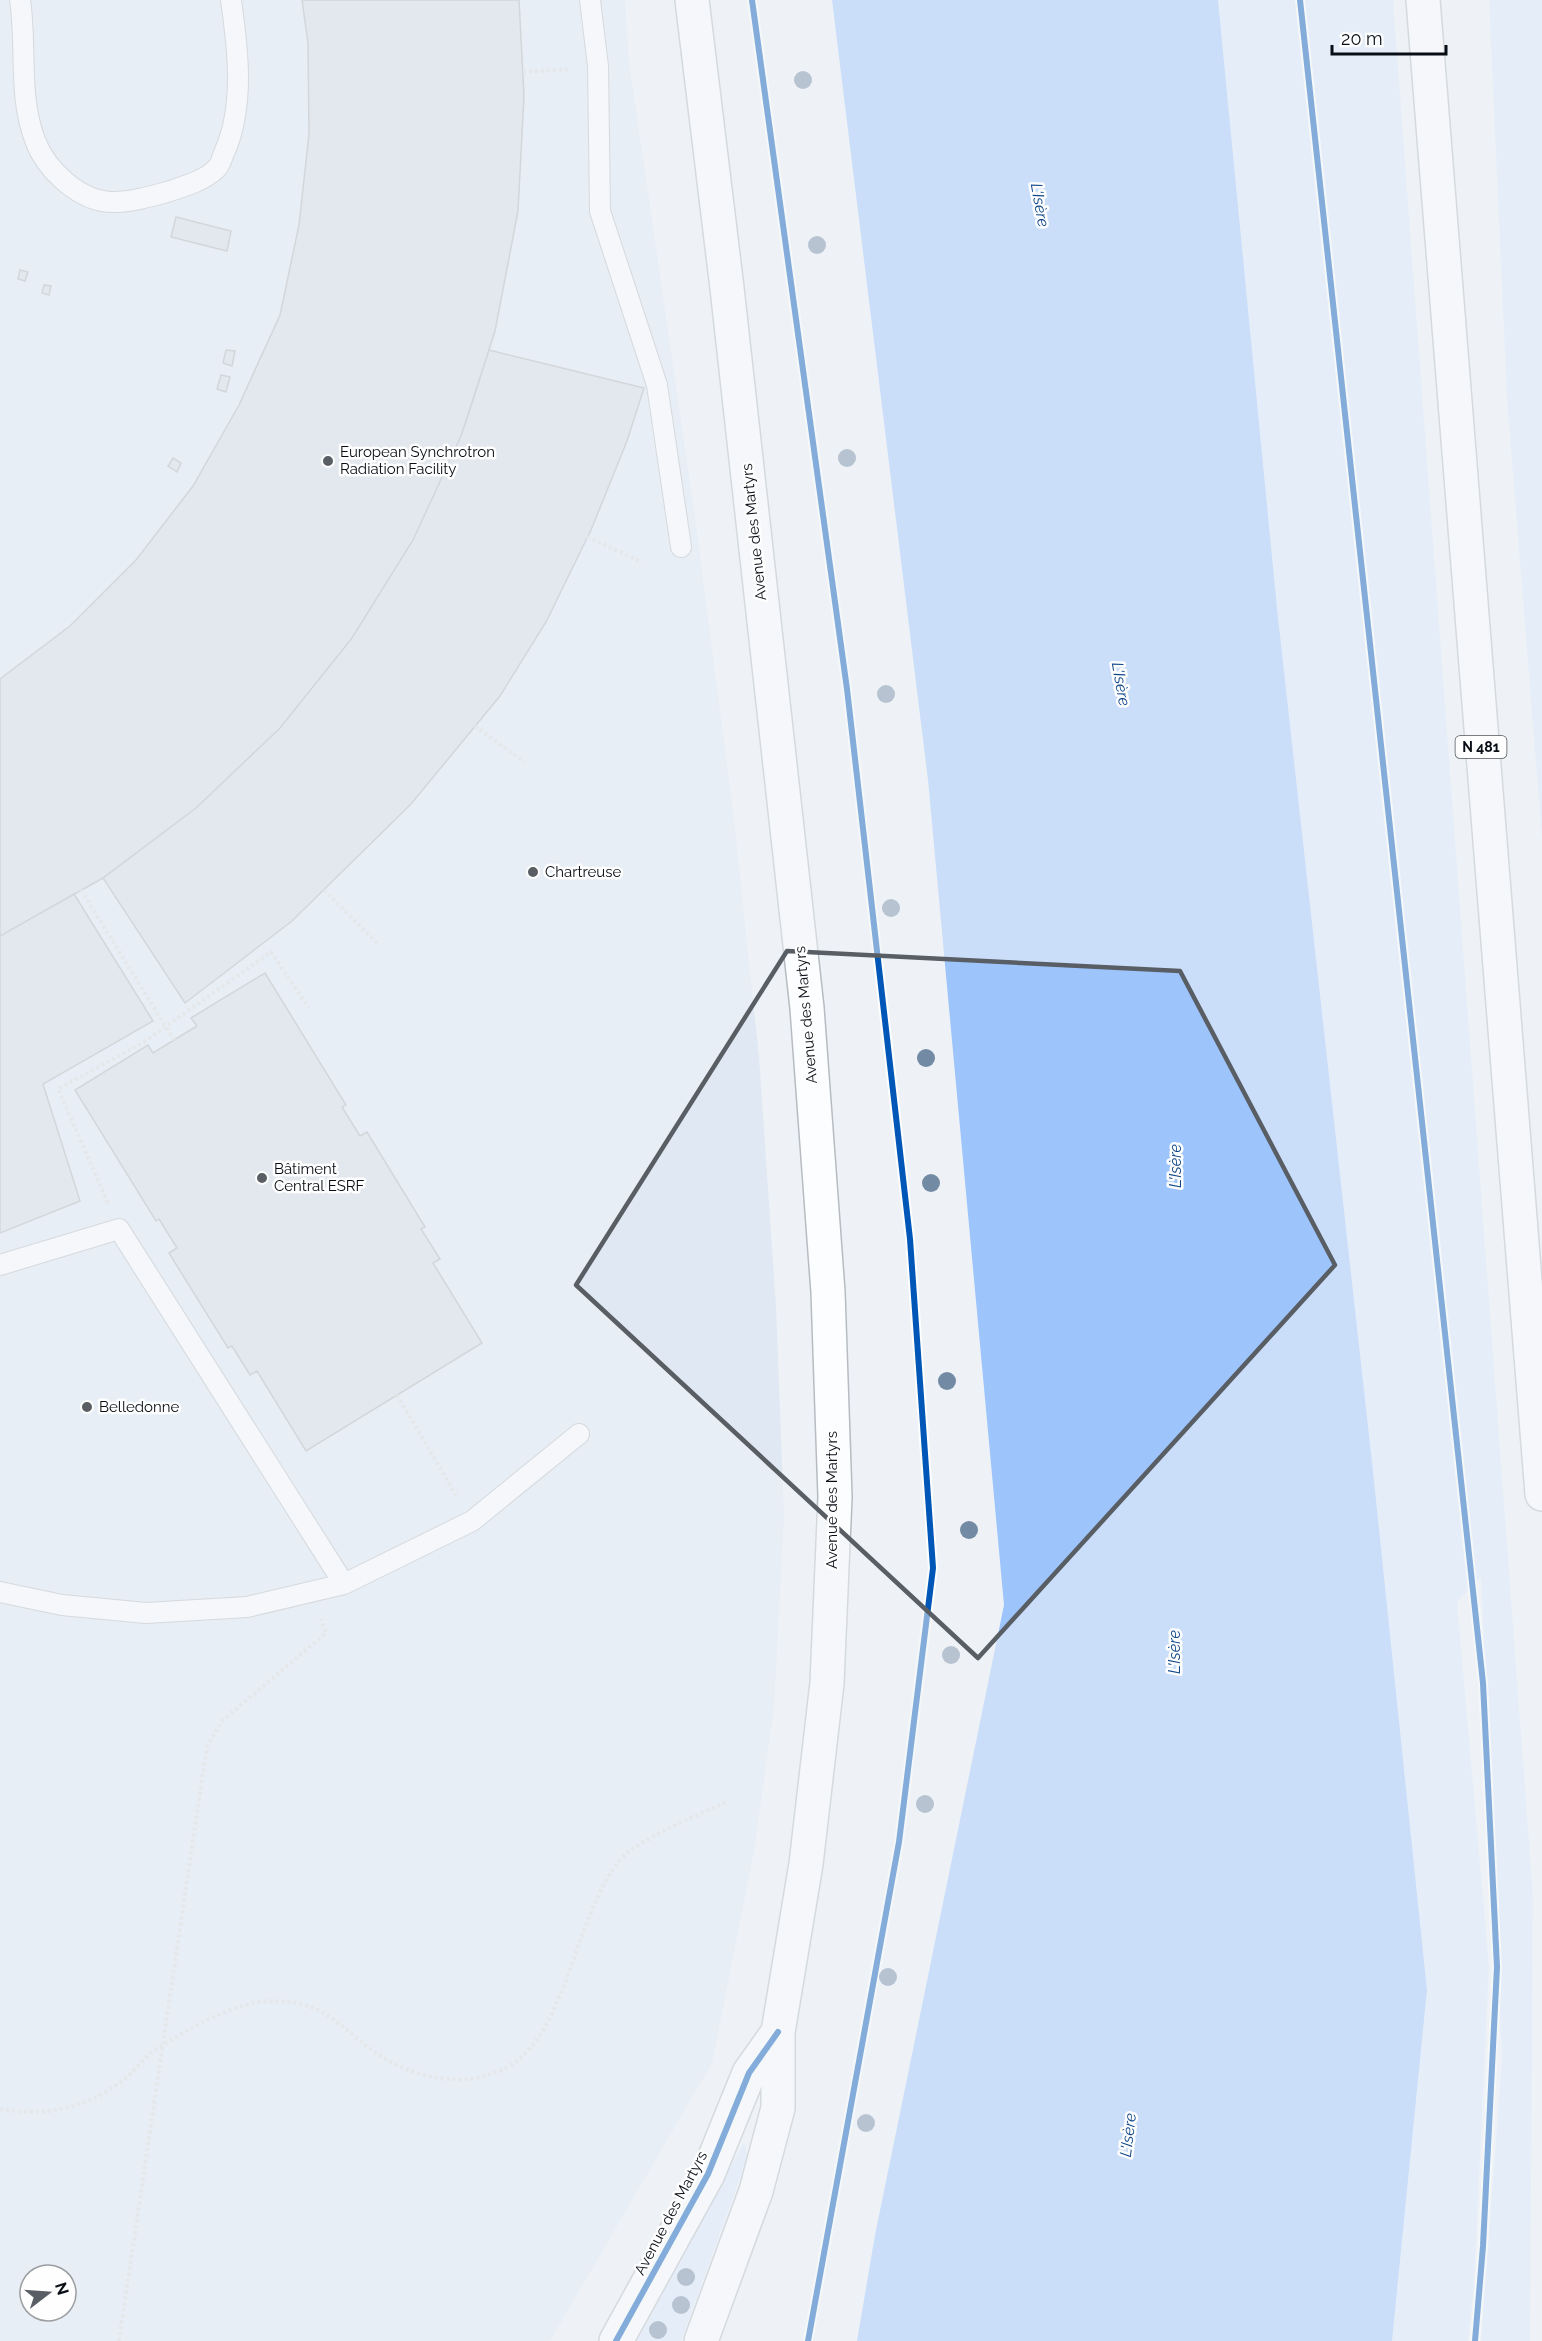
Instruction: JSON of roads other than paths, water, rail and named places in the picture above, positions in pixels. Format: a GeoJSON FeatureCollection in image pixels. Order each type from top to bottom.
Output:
{"type":"FeatureCollection","features":[{"type":"Feature","properties":{"kind":"main road","name":"Avenue des Martyrs"},"geometry":{"type":"LineString","coordinates":[[692,0],[728,288],[807,1008],[828,1292],[835,1497],[828,1683],[806,1864],[778,2032],[778,2108],[756,2191],[701,2341]]}},
{"type":"Feature","properties":{"kind":"main road","name":"N 481"},"geometry":{"type":"LineString","coordinates":[[1423,0],[1542,1494]]}},
{"type":"Feature","properties":{"kind":"main road","name":"Avenue des Martyrs"},"geometry":{"type":"LineString","coordinates":[[616,2341],[708,2174],[749,2073],[778,2032]]}},
{"type":"Feature","properties":{"kind":"lane"},"geometry":{"type":"LineString","coordinates":[[20,0],[25,102],[35,142],[56,176],[78,191],[110,202],[140,199],[186,186],[217,169],[234,131],[237,94],[235,29],[231,0]]}},
{"type":"Feature","properties":{"kind":"lane"},"geometry":{"type":"LineString","coordinates":[[590,0],[598,66],[600,211],[657,385],[681,547]]}},
{"type":"Feature","properties":{"kind":"lane"},"geometry":{"type":"LineString","coordinates":[[0,1265],[119,1229],[344,1584]]}},
{"type":"Feature","properties":{"kind":"lane"},"geometry":{"type":"LineString","coordinates":[[0,1592],[62,1605],[146,1613],[247,1606],[344,1584],[471,1521],[579,1434]]}},
{"type":"Feature","properties":{"kind":"water","name":"L'Isère"},"geometry":{"type":"Polygon","coordinates":[[[832,0],[1218,0],[1277,608],[1373,1471],[1427,1990],[1392,2341],[857,2341],[875,2235],[1004,1605],[928,780],[832,0]]]}},
{"type":"Feature","properties":{"kind":"place","name":"European Synchrotron Radiation Facility"},"geometry":{"type":"Point","coordinates":[328,461]}},
{"type":"Feature","properties":{"kind":"place","name":"Chartreuse"},"geometry":{"type":"Point","coordinates":[533,872]}},
{"type":"Feature","properties":{"kind":"place","name":"Bâtiment Central ESRF"},"geometry":{"type":"Point","coordinates":[262,1178]}},
{"type":"Feature","properties":{"kind":"place","name":"Belledonne"},"geometry":{"type":"Point","coordinates":[87,1407]}}]}
